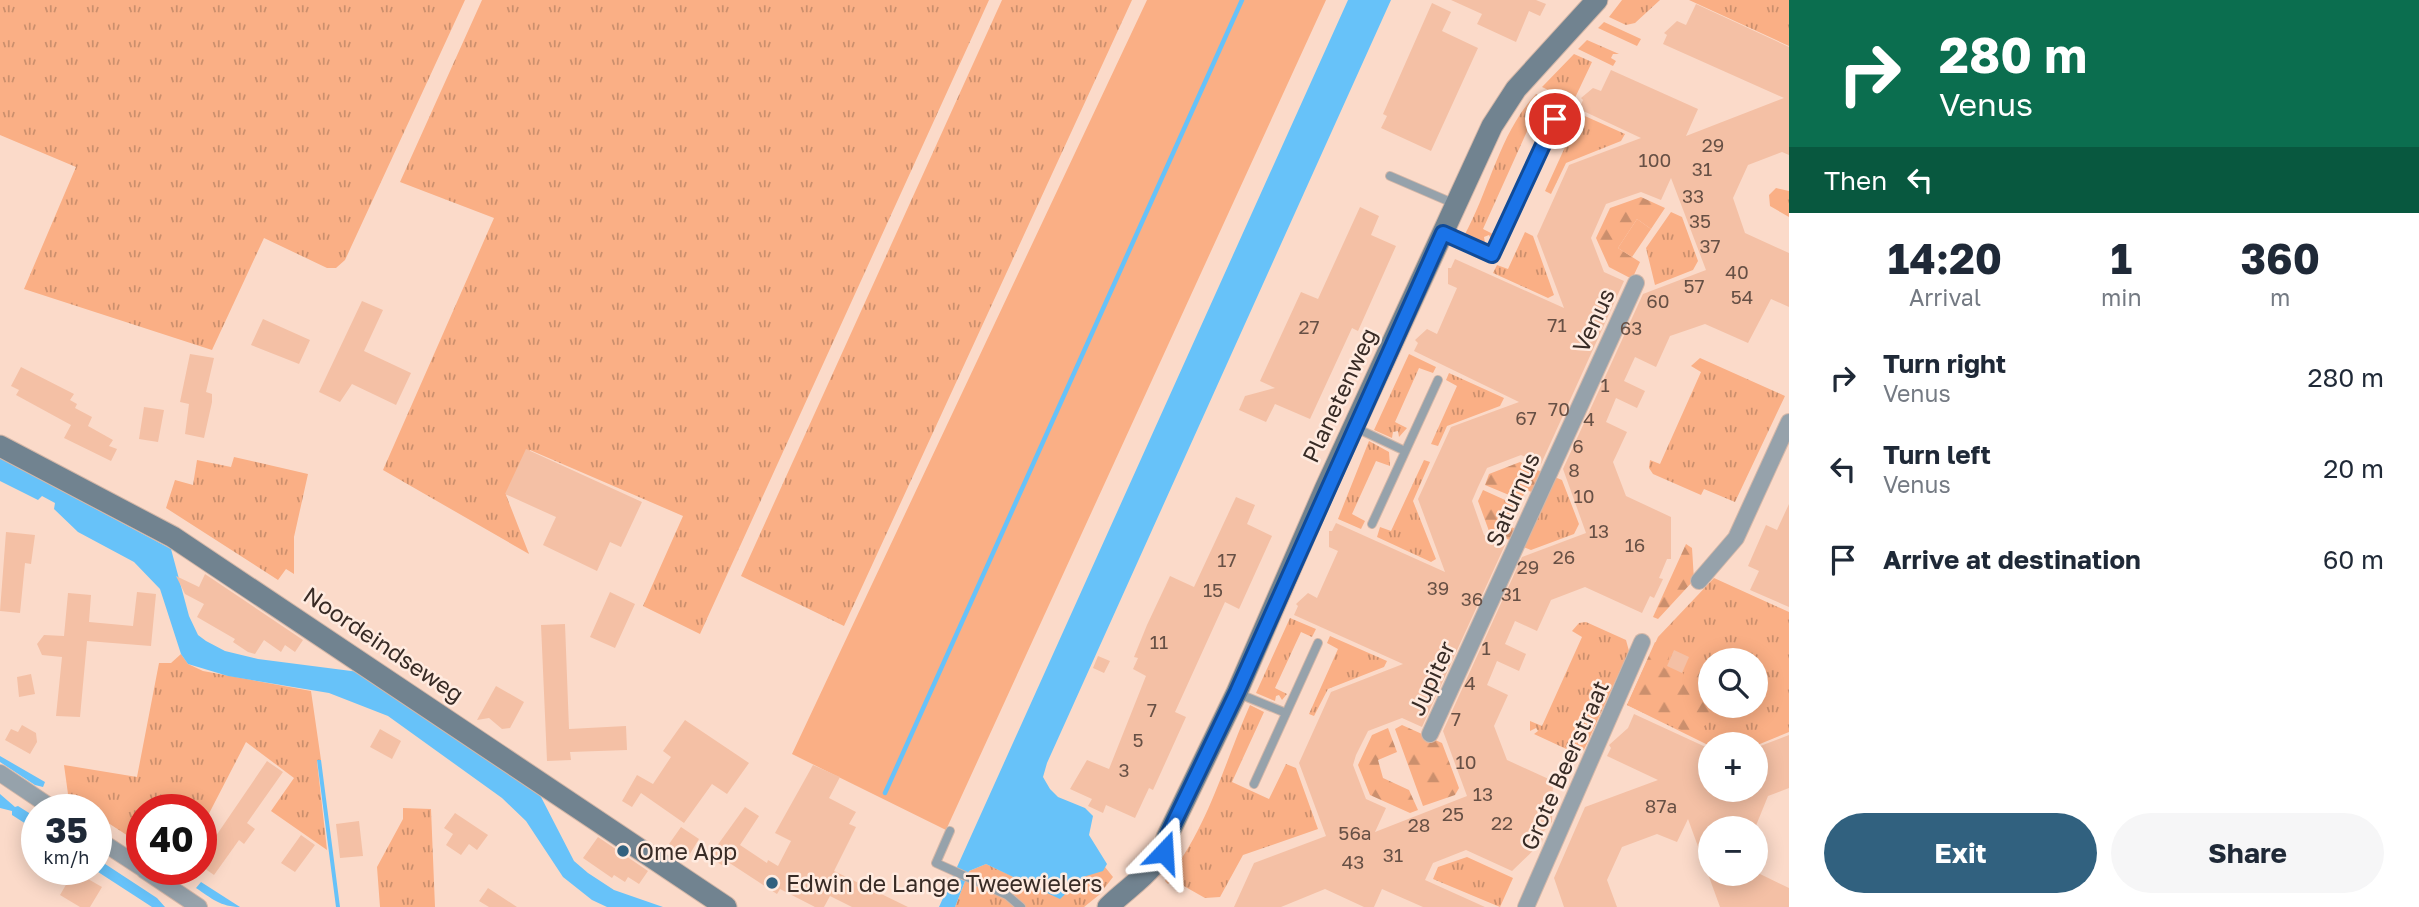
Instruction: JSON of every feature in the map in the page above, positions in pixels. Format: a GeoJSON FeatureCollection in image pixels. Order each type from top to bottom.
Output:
{"type":"FeatureCollection","features":[{"type":"Feature","properties":{"kind":"street","name":"Planetenweg"},"geometry":{"type":"LineString","coordinates":[[1108,907],[1129,887],[1135,869],[1154,846],[1167,837],[1237,692],[1354,426],[1503,105],[1597,0]]}},
{"type":"Feature","properties":{"kind":"street","name":"Venus"},"geometry":{"type":"LineString","coordinates":[[1592,377],[1636,283]]}},
{"type":"Feature","properties":{"kind":"street","name":"Saturnus"},"geometry":{"type":"LineString","coordinates":[[1473,640],[1592,377]]}},
{"type":"Feature","properties":{"kind":"street"},"geometry":{"type":"LineString","coordinates":[[1699,581],[1736,538],[1789,422]]}},
{"type":"Feature","properties":{"kind":"street","name":"Noordeindseweg"},"geometry":{"type":"LineString","coordinates":[[0,446],[173,537],[726,907]]}},
{"type":"Feature","properties":{"kind":"street","name":"Jupiter"},"geometry":{"type":"LineString","coordinates":[[1430,734],[1473,640]]}},
{"type":"Feature","properties":{"kind":"street","name":"Grote Beerstraat"},"geometry":{"type":"LineString","coordinates":[[1525,907],[1642,642]]}},
{"type":"Feature","properties":{"kind":"street"},"geometry":{"type":"LineString","coordinates":[[0,773],[31,794]]}},
{"type":"Feature","properties":{"kind":"street"},"geometry":{"type":"LineString","coordinates":[[167,885],[199,907]]}},
{"type":"Feature","properties":{"kind":"lane"},"geometry":{"type":"LineString","coordinates":[[1443,233],[1492,255],[1555,119]]}},
{"type":"Feature","properties":{"kind":"lane"},"geometry":{"type":"LineString","coordinates":[[1391,176],[1455,204]]}},
{"type":"Feature","properties":{"kind":"lane"},"geometry":{"type":"LineString","coordinates":[[1372,524],[1438,380]]}},
{"type":"Feature","properties":{"kind":"lane"},"geometry":{"type":"LineString","coordinates":[[1354,426],[1405,451]]}},
{"type":"Feature","properties":{"kind":"lane"},"geometry":{"type":"LineString","coordinates":[[1254,784],[1318,643]]}},
{"type":"Feature","properties":{"kind":"lane"},"geometry":{"type":"LineString","coordinates":[[1237,692],[1286,713]]}},
{"type":"Feature","properties":{"kind":"lane"},"geometry":{"type":"LineString","coordinates":[[950,831],[936,863],[1007,895],[1021,907]]}},
{"type":"Feature","properties":{"kind":"green space"},"geometry":{"type":"Polygon","coordinates":[[[0,0],[465,0],[345,260],[336,268],[327,268],[264,238],[212,350],[24,289],[76,167],[0,135],[0,0]]]}},
{"type":"Feature","properties":{"kind":"green space"},"geometry":{"type":"Polygon","coordinates":[[[482,0],[989,0],[700,634],[643,606],[683,516],[530,450],[506,495],[529,554],[383,470],[494,218],[400,182],[482,0]]]}},
{"type":"Feature","properties":{"kind":"green space"},"geometry":{"type":"Polygon","coordinates":[[[1002,0],[1132,0],[844,626],[741,576],[1002,0]]]}},
{"type":"Feature","properties":{"kind":"green space"},"geometry":{"type":"Polygon","coordinates":[[[1147,0],[1326,0],[946,830],[792,754],[1147,0]]]}},
{"type":"Feature","properties":{"kind":"green space"},"geometry":{"type":"Polygon","coordinates":[[[1622,0],[1660,0],[1635,23],[1626,25],[1609,17],[1622,0]]]}},
{"type":"Feature","properties":{"kind":"green space"},"geometry":{"type":"Polygon","coordinates":[[[1689,0],[1789,0],[1789,46],[1689,0]]]}},
{"type":"Feature","properties":{"kind":"green space"},"geometry":{"type":"Polygon","coordinates":[[[1604,22],[1641,39],[1637,46],[1598,28],[1604,22]]]}},
{"type":"Feature","properties":{"kind":"green space"},"geometry":{"type":"Polygon","coordinates":[[[1587,40],[1619,54],[1613,54],[1611,58],[1616,61],[1613,66],[1578,49],[1587,40]]]}},
{"type":"Feature","properties":{"kind":"green space"},"geometry":{"type":"Polygon","coordinates":[[[1574,54],[1592,62],[1573,102],[1542,87],[1574,54]]]}},
{"type":"Feature","properties":{"kind":"green space"},"geometry":{"type":"Polygon","coordinates":[[[1536,94],[1556,103],[1551,112],[1538,107],[1483,229],[1495,235],[1492,241],[1489,235],[1484,237],[1485,243],[1464,236],[1513,126],[1536,94]]]}},
{"type":"Feature","properties":{"kind":"green space"},"geometry":{"type":"Polygon","coordinates":[[[1567,108],[1625,134],[1621,141],[1566,163],[1551,194],[1545,191],[1576,123],[1563,117],[1567,108]]]}},
{"type":"Feature","properties":{"kind":"green space"},"geometry":{"type":"Polygon","coordinates":[[[1776,188],[1789,191],[1789,217],[1770,206],[1769,195],[1776,188]]]}},
{"type":"Feature","properties":{"kind":"green space"},"geometry":{"type":"Polygon","coordinates":[[[1641,197],[1665,208],[1651,229],[1637,219],[1618,248],[1640,262],[1632,279],[1609,267],[1596,238],[1610,208],[1641,197]]]}},
{"type":"Feature","properties":{"kind":"green space"},"geometry":{"type":"Polygon","coordinates":[[[1671,212],[1682,217],[1698,261],[1693,270],[1655,285],[1646,248],[1671,212]]]}},
{"type":"Feature","properties":{"kind":"green space"},"geometry":{"type":"Polygon","coordinates":[[[1637,219],[1651,229],[1632,257],[1618,248],[1637,219]]]}},
{"type":"Feature","properties":{"kind":"green space"},"geometry":{"type":"Polygon","coordinates":[[[1525,232],[1533,236],[1554,295],[1548,298],[1493,273],[1497,265],[1508,269],[1525,232]]]}},
{"type":"Feature","properties":{"kind":"green space"},"geometry":{"type":"Polygon","coordinates":[[[1409,354],[1436,367],[1433,373],[1419,368],[1395,422],[1407,428],[1399,437],[1398,431],[1393,432],[1392,438],[1374,430],[1409,354]]]}},
{"type":"Feature","properties":{"kind":"green space"},"geometry":{"type":"Polygon","coordinates":[[[1700,358],[1785,396],[1735,502],[1704,489],[1701,495],[1653,474],[1649,468],[1650,460],[1660,464],[1701,372],[1691,366],[1700,358]]]}},
{"type":"Feature","properties":{"kind":"green space"},"geometry":{"type":"Polygon","coordinates":[[[1449,373],[1504,398],[1500,406],[1447,426],[1438,446],[1431,444],[1457,386],[1446,380],[1449,373]]]}},
{"type":"Feature","properties":{"kind":"green space"},"geometry":{"type":"Polygon","coordinates":[[[1369,441],[1389,452],[1390,466],[1376,461],[1352,514],[1365,521],[1361,529],[1338,519],[1369,441]]]}},
{"type":"Feature","properties":{"kind":"green space"},"geometry":{"type":"Polygon","coordinates":[[[234,457],[308,474],[294,537],[294,574],[286,569],[278,580],[166,508],[175,480],[193,485],[197,460],[231,467],[234,457]]]}},
{"type":"Feature","properties":{"kind":"green space"},"geometry":{"type":"Polygon","coordinates":[[[1424,460],[1430,462],[1413,501],[1436,559],[1431,562],[1377,537],[1380,527],[1391,531],[1424,460]]]}},
{"type":"Feature","properties":{"kind":"green space"},"geometry":{"type":"Polygon","coordinates":[[[1520,462],[1546,474],[1537,494],[1526,490],[1521,500],[1485,485],[1489,474],[1520,462]]]}},
{"type":"Feature","properties":{"kind":"green space"},"geometry":{"type":"Polygon","coordinates":[[[1552,476],[1562,480],[1579,524],[1574,534],[1531,550],[1521,546],[1552,476]]]}},
{"type":"Feature","properties":{"kind":"green space"},"geometry":{"type":"Polygon","coordinates":[[[1483,490],[1514,504],[1505,524],[1520,531],[1514,542],[1489,531],[1478,501],[1483,490]]]}},
{"type":"Feature","properties":{"kind":"green space"},"geometry":{"type":"Polygon","coordinates":[[[1686,544],[1692,548],[1694,580],[1658,619],[1653,617],[1686,544]]]}},
{"type":"Feature","properties":{"kind":"green space"},"geometry":{"type":"Polygon","coordinates":[[[1714,578],[1789,612],[1789,732],[1768,741],[1768,732],[1698,732],[1698,740],[1627,705],[1658,637],[1714,578]]]}},
{"type":"Feature","properties":{"kind":"green space"},"geometry":{"type":"Polygon","coordinates":[[[1290,618],[1316,629],[1312,637],[1301,632],[1275,688],[1287,694],[1282,700],[1279,695],[1276,696],[1275,701],[1256,693],[1290,618]]]}},
{"type":"Feature","properties":{"kind":"green space"},"geometry":{"type":"Polygon","coordinates":[[[1586,622],[1626,640],[1629,651],[1584,750],[1575,753],[1534,734],[1538,731],[1536,728],[1530,731],[1530,721],[1542,726],[1582,637],[1572,631],[1579,623],[1586,622]]]}},
{"type":"Feature","properties":{"kind":"green space"},"geometry":{"type":"Polygon","coordinates":[[[1330,636],[1387,661],[1384,667],[1328,689],[1314,716],[1309,714],[1338,649],[1327,643],[1330,636]]]}},
{"type":"Feature","properties":{"kind":"green space"},"geometry":{"type":"Polygon","coordinates":[[[1655,642],[1672,649],[1664,668],[1683,675],[1692,656],[1698,662],[1698,718],[1715,718],[1692,735],[1627,705],[1655,642]]]}},
{"type":"Feature","properties":{"kind":"green space"},"geometry":{"type":"Polygon","coordinates":[[[181,654],[188,664],[203,671],[311,691],[321,760],[317,761],[327,850],[271,811],[294,778],[246,742],[217,798],[217,794],[126,794],[126,835],[112,825],[112,794],[68,794],[64,765],[137,777],[159,663],[171,663],[181,654]]]}},
{"type":"Feature","properties":{"kind":"green space"},"geometry":{"type":"Polygon","coordinates":[[[1250,705],[1264,712],[1232,782],[1269,799],[1286,764],[1296,768],[1318,829],[1243,855],[1220,897],[1205,898],[1175,881],[1168,884],[1165,881],[1204,819],[1250,705]]]}},
{"type":"Feature","properties":{"kind":"green space"},"geometry":{"type":"Polygon","coordinates":[[[1402,725],[1442,743],[1459,788],[1455,795],[1423,806],[1395,729],[1402,725]]]}},
{"type":"Feature","properties":{"kind":"green space"},"geometry":{"type":"Polygon","coordinates":[[[1388,728],[1397,752],[1378,760],[1383,778],[1409,790],[1418,810],[1410,813],[1370,795],[1358,765],[1372,735],[1388,728]]]}},
{"type":"Feature","properties":{"kind":"green space"},"geometry":{"type":"Polygon","coordinates":[[[403,808],[431,809],[435,907],[380,907],[377,867],[403,819],[403,808]]]}},
{"type":"Feature","properties":{"kind":"green space"},"geometry":{"type":"Polygon","coordinates":[[[1467,857],[1513,878],[1500,907],[1433,879],[1438,867],[1467,857]]]}},
{"type":"Feature","properties":{"kind":"green space"},"geometry":{"type":"Polygon","coordinates":[[[986,864],[1060,898],[1083,877],[1105,867],[1113,877],[1099,895],[1084,907],[955,907],[969,871],[986,864]]]}},
{"type":"Feature","properties":{"kind":"water"},"geometry":{"type":"Polygon","coordinates":[[[1348,0],[1391,0],[1043,777],[1058,797],[1085,808],[1093,816],[1089,835],[1107,864],[1103,871],[1083,877],[1060,899],[986,864],[969,871],[955,907],[939,907],[1348,0]]]}},
{"type":"Feature","properties":{"kind":"water"},"geometry":{"type":"Polygon","coordinates":[[[0,458],[171,549],[189,616],[198,635],[206,641],[225,651],[258,659],[359,672],[540,795],[574,861],[588,873],[614,890],[663,907],[607,907],[592,900],[563,877],[526,821],[502,798],[388,716],[329,693],[228,676],[188,664],[181,654],[160,589],[134,562],[78,532],[54,509],[55,503],[42,496],[38,500],[0,481],[0,458]]]}},
{"type":"Feature","properties":{"kind":"water"},"geometry":{"type":"Polygon","coordinates":[[[0,756],[45,782],[43,787],[35,785],[0,762],[0,756]]]}},
{"type":"Feature","properties":{"kind":"water"},"geometry":{"type":"Polygon","coordinates":[[[317,760],[321,760],[340,907],[336,907],[317,760]]]}},
{"type":"Feature","properties":{"kind":"water"},"geometry":{"type":"Polygon","coordinates":[[[0,794],[15,807],[21,808],[21,821],[12,815],[12,811],[0,808],[0,794]]]}},
{"type":"Feature","properties":{"kind":"water"},"geometry":{"type":"Polygon","coordinates":[[[112,868],[126,878],[126,885],[137,885],[165,907],[152,907],[112,881],[112,868]]]}},
{"type":"Feature","properties":{"kind":"water"},"geometry":{"type":"Polygon","coordinates":[[[198,885],[206,885],[240,907],[222,904],[196,888],[198,885]]]}},
{"type":"Feature","properties":{"kind":"building"},"geometry":{"type":"Polygon","coordinates":[[[1451,0],[1536,0],[1546,4],[1540,16],[1529,11],[1516,42],[1477,24],[1482,14],[1451,0]]]}},
{"type":"Feature","properties":{"kind":"building"},"geometry":{"type":"Polygon","coordinates":[[[1432,3],[1451,12],[1442,31],[1478,48],[1431,151],[1381,128],[1387,116],[1383,114],[1432,3]]]}},
{"type":"Feature","properties":{"kind":"building"},"geometry":{"type":"Polygon","coordinates":[[[1696,4],[1789,47],[1789,155],[1782,152],[1748,165],[1733,198],[1745,233],[1789,253],[1789,307],[1771,299],[1748,343],[1705,324],[1670,336],[1656,367],[1635,357],[1624,381],[1645,391],[1637,408],[1616,398],[1606,422],[1627,432],[1613,462],[1626,496],[1671,517],[1671,559],[1667,559],[1659,578],[1663,579],[1654,598],[1650,596],[1642,613],[1585,587],[1551,600],[1537,631],[1515,621],[1505,644],[1526,654],[1519,671],[1497,661],[1487,685],[1508,695],[1494,726],[1507,760],[1553,781],[1552,822],[1544,831],[1542,842],[1512,871],[1466,850],[1433,863],[1425,880],[1485,907],[1423,907],[1382,889],[1374,907],[1364,907],[1325,889],[1281,907],[1234,907],[1254,863],[1326,836],[1299,763],[1331,692],[1403,664],[1294,615],[1298,606],[1296,604],[1308,593],[1317,598],[1338,551],[1329,547],[1329,531],[1332,531],[1336,523],[1445,572],[1418,499],[1451,427],[1519,402],[1414,351],[1418,343],[1415,340],[1427,329],[1437,334],[1457,288],[1448,284],[1448,268],[1451,268],[1455,259],[1564,308],[1537,236],[1569,165],[1641,138],[1579,109],[1583,100],[1581,98],[1593,88],[1601,91],[1611,70],[1698,109],[1686,136],[1784,98],[1663,44],[1667,35],[1664,33],[1677,21],[1686,25],[1696,4]],[[1671,178],[1661,200],[1641,192],[1606,204],[1591,238],[1604,272],[1624,281],[1541,464],[1521,455],[1487,468],[1472,501],[1484,535],[1505,545],[1422,727],[1402,718],[1368,731],[1356,755],[1353,765],[1366,799],[1386,808],[1375,832],[1467,796],[1443,731],[1522,557],[1586,533],[1563,469],[1643,294],[1706,270],[1671,178]]]}},
{"type":"Feature","properties":{"kind":"building"},"geometry":{"type":"Polygon","coordinates":[[[1360,207],[1379,216],[1371,235],[1396,246],[1358,331],[1352,328],[1310,419],[1275,404],[1266,422],[1239,410],[1245,396],[1275,388],[1260,381],[1301,292],[1318,299],[1360,207]]]}},
{"type":"Feature","properties":{"kind":"building"},"geometry":{"type":"Polygon","coordinates":[[[362,301],[383,310],[364,351],[411,373],[396,405],[352,384],[340,402],[319,392],[362,301]]]}},
{"type":"Feature","properties":{"kind":"building"},"geometry":{"type":"Polygon","coordinates":[[[263,319],[310,340],[299,364],[251,345],[263,319]]]}},
{"type":"Feature","properties":{"kind":"building"},"geometry":{"type":"Polygon","coordinates":[[[190,354],[214,358],[206,392],[212,394],[212,402],[204,438],[185,434],[189,404],[180,402],[190,354]]]}},
{"type":"Feature","properties":{"kind":"building"},"geometry":{"type":"Polygon","coordinates":[[[21,367],[74,394],[70,400],[77,404],[75,408],[92,417],[88,426],[113,440],[109,446],[117,449],[111,461],[64,438],[71,425],[16,395],[19,390],[11,386],[21,367]]]}},
{"type":"Feature","properties":{"kind":"building"},"geometry":{"type":"Polygon","coordinates":[[[144,407],[164,410],[158,442],[139,439],[144,407]]]}},
{"type":"Feature","properties":{"kind":"building"},"geometry":{"type":"Polygon","coordinates":[[[526,449],[642,502],[621,547],[610,542],[597,571],[543,545],[556,517],[505,494],[526,449]]]}},
{"type":"Feature","properties":{"kind":"building"},"geometry":{"type":"Polygon","coordinates":[[[1236,497],[1255,505],[1247,524],[1272,536],[1239,609],[1225,602],[1175,712],[1186,717],[1153,790],[1149,788],[1135,818],[1106,805],[1103,813],[1088,806],[1092,799],[1070,789],[1087,760],[1109,769],[1146,676],[1133,669],[1138,658],[1134,657],[1147,625],[1170,576],[1194,587],[1236,497]]]}},
{"type":"Feature","properties":{"kind":"building"},"geometry":{"type":"Polygon","coordinates":[[[1789,504],[1789,607],[1750,590],[1759,571],[1748,566],[1766,525],[1777,530],[1789,504]]]}},
{"type":"Feature","properties":{"kind":"building"},"geometry":{"type":"Polygon","coordinates":[[[6,532],[35,535],[31,564],[25,563],[20,613],[0,611],[6,532]]]}},
{"type":"Feature","properties":{"kind":"building"},"geometry":{"type":"Polygon","coordinates":[[[205,574],[303,640],[295,652],[285,645],[281,652],[264,640],[255,654],[248,652],[233,642],[235,639],[197,617],[204,604],[185,594],[176,576],[199,587],[205,574]]]}},
{"type":"Feature","properties":{"kind":"building"},"geometry":{"type":"Polygon","coordinates":[[[137,592],[156,594],[151,646],[87,641],[80,717],[56,716],[62,657],[42,655],[37,644],[44,635],[64,636],[68,593],[91,595],[89,622],[133,626],[137,592]]]}},
{"type":"Feature","properties":{"kind":"building"},"geometry":{"type":"Polygon","coordinates":[[[610,592],[635,604],[615,648],[590,637],[610,592]]]}},
{"type":"Feature","properties":{"kind":"building"},"geometry":{"type":"Polygon","coordinates":[[[565,624],[569,729],[626,726],[627,750],[570,752],[571,760],[547,761],[541,625],[565,624]]]}},
{"type":"Feature","properties":{"kind":"building"},"geometry":{"type":"Polygon","coordinates":[[[1674,650],[1689,657],[1682,673],[1667,666],[1674,650]]]}},
{"type":"Feature","properties":{"kind":"building"},"geometry":{"type":"Polygon","coordinates":[[[1098,656],[1110,661],[1104,673],[1093,668],[1098,656]]]}},
{"type":"Feature","properties":{"kind":"building"},"geometry":{"type":"Polygon","coordinates":[[[31,674],[35,694],[19,697],[17,677],[31,674]]]}},
{"type":"Feature","properties":{"kind":"building"},"geometry":{"type":"Polygon","coordinates":[[[496,686],[524,702],[510,728],[502,729],[489,718],[477,720],[496,686]]]}},
{"type":"Feature","properties":{"kind":"building"},"geometry":{"type":"Polygon","coordinates":[[[1634,714],[1698,743],[1698,802],[1766,802],[1760,816],[1698,816],[1698,846],[1688,819],[1677,842],[1657,834],[1622,847],[1607,880],[1617,907],[1564,907],[1554,878],[1585,807],[1658,780],[1607,756],[1611,748],[1609,745],[1628,728],[1634,714]]]}},
{"type":"Feature","properties":{"kind":"building"},"geometry":{"type":"Polygon","coordinates":[[[685,720],[749,763],[727,794],[712,784],[684,823],[641,793],[632,807],[622,801],[637,775],[653,784],[671,757],[663,751],[685,720]]]}},
{"type":"Feature","properties":{"kind":"building"},"geometry":{"type":"Polygon","coordinates":[[[22,725],[36,733],[37,742],[30,754],[5,740],[11,729],[18,732],[22,725]]]}},
{"type":"Feature","properties":{"kind":"building"},"geometry":{"type":"Polygon","coordinates":[[[380,729],[401,741],[392,759],[370,747],[380,729]]]}},
{"type":"Feature","properties":{"kind":"building"},"geometry":{"type":"Polygon","coordinates":[[[1789,735],[1789,788],[1768,796],[1768,743],[1789,735]]]}},
{"type":"Feature","properties":{"kind":"building"},"geometry":{"type":"Polygon","coordinates":[[[267,761],[283,772],[247,823],[255,829],[244,844],[239,840],[217,871],[217,834],[267,761]]]}},
{"type":"Feature","properties":{"kind":"building"},"geometry":{"type":"Polygon","coordinates":[[[813,765],[840,777],[829,798],[856,812],[849,824],[856,827],[834,871],[908,907],[852,907],[830,896],[824,907],[815,907],[780,889],[777,894],[728,862],[725,867],[709,857],[745,807],[759,816],[740,845],[767,863],[768,860],[778,866],[791,841],[775,833],[813,765]]]}},
{"type":"Feature","properties":{"kind":"building"},"geometry":{"type":"Polygon","coordinates":[[[455,813],[488,835],[477,850],[469,844],[461,855],[446,845],[453,834],[444,828],[455,813]]]}},
{"type":"Feature","properties":{"kind":"building"},"geometry":{"type":"Polygon","coordinates":[[[359,821],[363,856],[340,858],[336,824],[359,821]]]}},
{"type":"Feature","properties":{"kind":"building"},"geometry":{"type":"Polygon","coordinates":[[[681,827],[699,839],[688,857],[669,844],[681,827]]]}},
{"type":"Feature","properties":{"kind":"building"},"geometry":{"type":"Polygon","coordinates":[[[301,835],[315,845],[295,872],[281,863],[301,835]]]}},
{"type":"Feature","properties":{"kind":"building"},"geometry":{"type":"Polygon","coordinates":[[[598,837],[648,871],[639,884],[628,877],[625,882],[614,875],[612,878],[583,858],[598,837]]]}},
{"type":"Feature","properties":{"kind":"building"},"geometry":{"type":"Polygon","coordinates":[[[1768,878],[1789,888],[1789,907],[1720,907],[1712,886],[1768,886],[1768,878]]]}},
{"type":"Feature","properties":{"kind":"building"},"geometry":{"type":"Polygon","coordinates":[[[66,885],[102,887],[90,907],[80,907],[60,895],[66,885]]]}},
{"type":"Feature","properties":{"kind":"building"},"geometry":{"type":"Polygon","coordinates":[[[488,888],[517,907],[489,907],[479,901],[488,888]]]}},
{"type":"Feature","properties":{"kind":"waterway"},"geometry":{"type":"LineString","coordinates":[[885,793],[1242,0]]}},
{"type":"Feature","properties":{"kind":"place","name":"Ome App"},"geometry":{"type":"Point","coordinates":[623,851]}},
{"type":"Feature","properties":{"kind":"place","name":"Edwin de Lange Tweewielers"},"geometry":{"type":"Point","coordinates":[772,883]}},
{"type":"Feature","properties":{"kind":"route"},"geometry":{"type":"LineString","coordinates":[[1164,852],[1167,837],[1237,692],[1325,489],[1443,233],[1492,255],[1555,119]]}}]}
